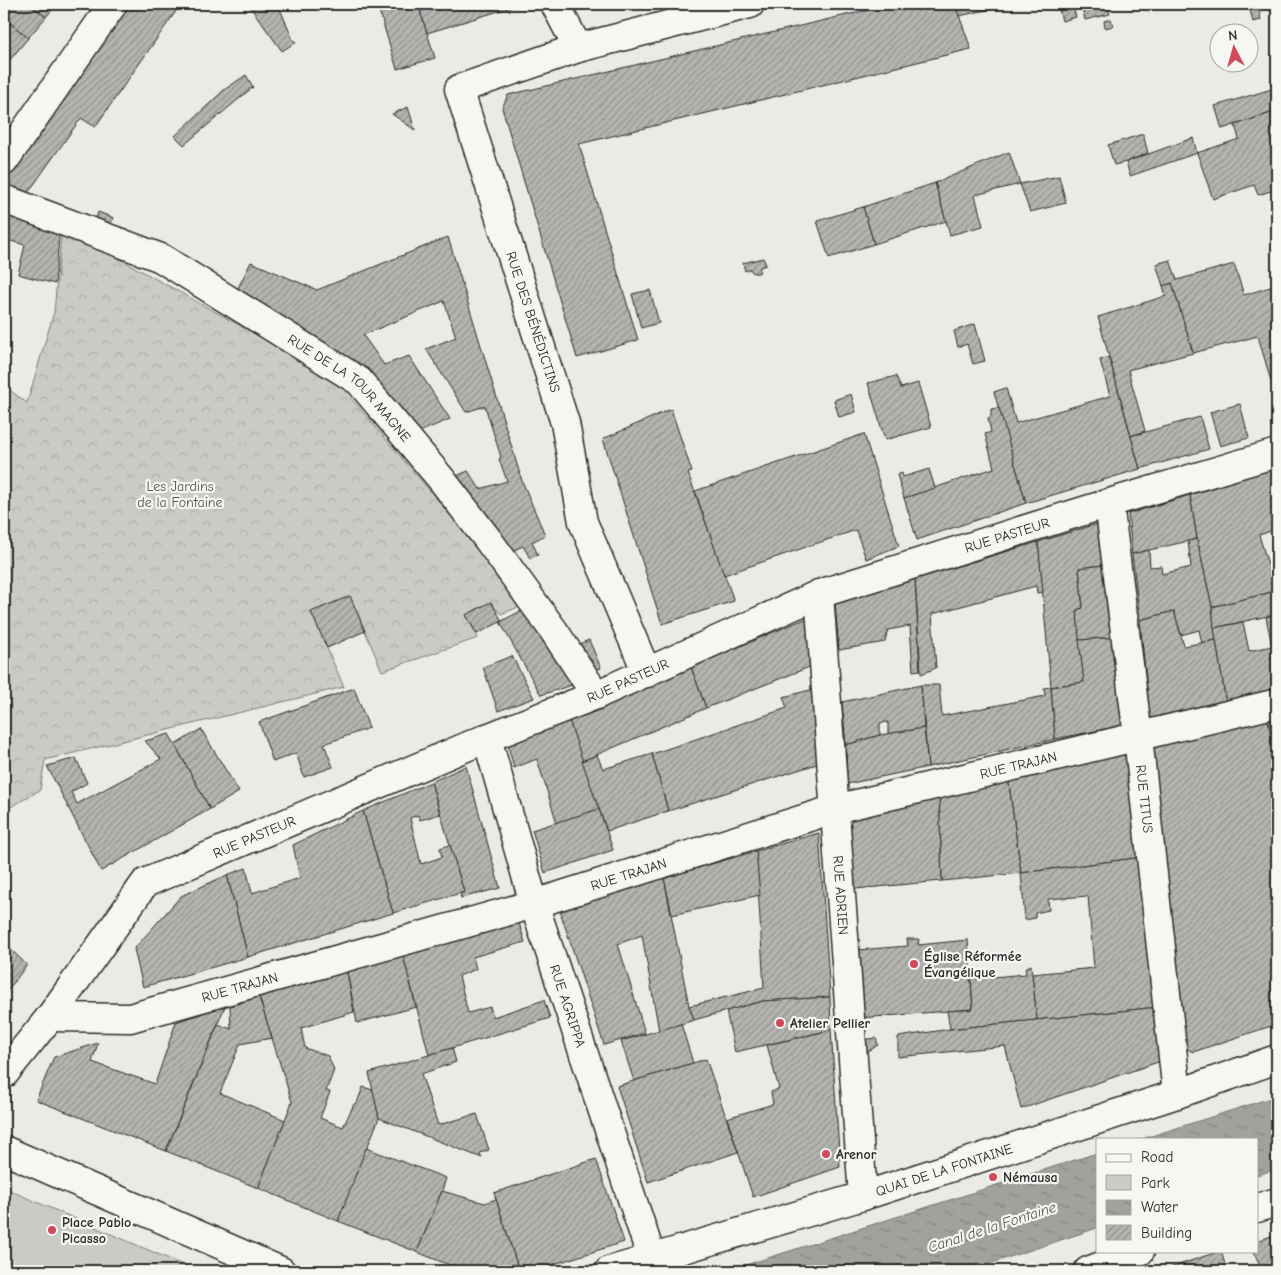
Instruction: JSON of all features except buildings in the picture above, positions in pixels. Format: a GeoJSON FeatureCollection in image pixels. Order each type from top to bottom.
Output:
{"type":"FeatureCollection","features":[{"type":"Feature","properties":{"kind":"street"},"geometry":{"type":"LineString","coordinates":[[4,161],[112,4]]}},
{"type":"Feature","properties":{"kind":"street"},"geometry":{"type":"LineString","coordinates":[[555,4],[578,48]]}},
{"type":"Feature","properties":{"kind":"street","name":"RUE DES BÉNÉDICTINS"},"geometry":{"type":"LineString","coordinates":[[647,673],[583,522],[565,423],[459,89],[578,48],[750,4]]}},
{"type":"Feature","properties":{"kind":"street","name":"RUE DE LA TOUR MAGNE"},"geometry":{"type":"LineString","coordinates":[[4,199],[161,258],[359,381],[442,480],[554,632],[596,695]]}},
{"type":"Feature","properties":{"kind":"street","name":"RUE PASTEUR"},"geometry":{"type":"LineString","coordinates":[[50,1017],[145,883],[487,738],[596,695],[819,594],[1109,503],[1277,453]]}},
{"type":"Feature","properties":{"kind":"street","name":"RUE TITUS"},"geometry":{"type":"LineString","coordinates":[[1109,503],[1138,737],[1177,1094]]}},
{"type":"Feature","properties":{"kind":"street","name":"RUE ADRIEN"},"geometry":{"type":"LineString","coordinates":[[819,594],[863,1196]]}},
{"type":"Feature","properties":{"kind":"street","name":"RUE TRAJAN"},"geometry":{"type":"LineString","coordinates":[[50,1017],[130,1018],[534,904],[835,809],[1277,703]]}},
{"type":"Feature","properties":{"kind":"street","name":"RUE AGRIPPA"},"geometry":{"type":"LineString","coordinates":[[487,738],[534,904],[654,1264]]}},
{"type":"Feature","properties":{"kind":"street"},"geometry":{"type":"LineString","coordinates":[[4,1074],[50,1017]]}},
{"type":"Feature","properties":{"kind":"street","name":"QUAI DE LA FONTAINE"},"geometry":{"type":"LineString","coordinates":[[609,1271],[654,1264],[1177,1094],[1277,1058]]}},
{"type":"Feature","properties":{"kind":"street"},"geometry":{"type":"LineString","coordinates":[[4,1150],[281,1271]]}},
{"type":"Feature","properties":{"kind":"street"},"geometry":{"type":"LineString","coordinates":[[1258,1208],[1277,1202]]}},
{"type":"Feature","properties":{"kind":"street"},"geometry":{"type":"LineString","coordinates":[[1088,1271],[1137,1252]]}},
{"type":"Feature","properties":{"kind":"green space","name":"Les Jardins de la Fontaine"},"geometry":{"type":"Polygon","coordinates":[[[62,227],[333,377],[526,604],[501,614],[490,602],[466,615],[478,638],[382,671],[350,596],[311,612],[344,687],[45,760],[40,790],[4,811],[4,386],[27,403],[54,312],[62,227]]]}},
{"type":"Feature","properties":{"kind":"green space","name":"Place Pablo Picasso"},"geometry":{"type":"Polygon","coordinates":[[[4,1188],[197,1271],[4,1271],[4,1188]]]}},
{"type":"Feature","properties":{"kind":"water"},"geometry":{"type":"Polygon","coordinates":[[[1277,1096],[1277,1169],[1258,1175],[1258,1138],[1145,1138],[1277,1096]]]}},
{"type":"Feature","properties":{"kind":"water","name":"Canal de la Fontaine"},"geometry":{"type":"Polygon","coordinates":[[[1096,1153],[1096,1228],[968,1271],[727,1271],[1096,1153]]]}},
{"type":"Feature","properties":{"kind":"place","name":"Église Réformée Évangélique"},"geometry":{"type":"Point","coordinates":[914,964]}},
{"type":"Feature","properties":{"kind":"place","name":"Atelier Pellier"},"geometry":{"type":"Point","coordinates":[780,1023]}},
{"type":"Feature","properties":{"kind":"place","name":"Arenor"},"geometry":{"type":"Point","coordinates":[826,1154]}},
{"type":"Feature","properties":{"kind":"place","name":"Némausa"},"geometry":{"type":"Point","coordinates":[993,1177]}},
{"type":"Feature","properties":{"kind":"place","name":"Place Pablo Picasso"},"geometry":{"type":"Point","coordinates":[52,1230]}}]}
